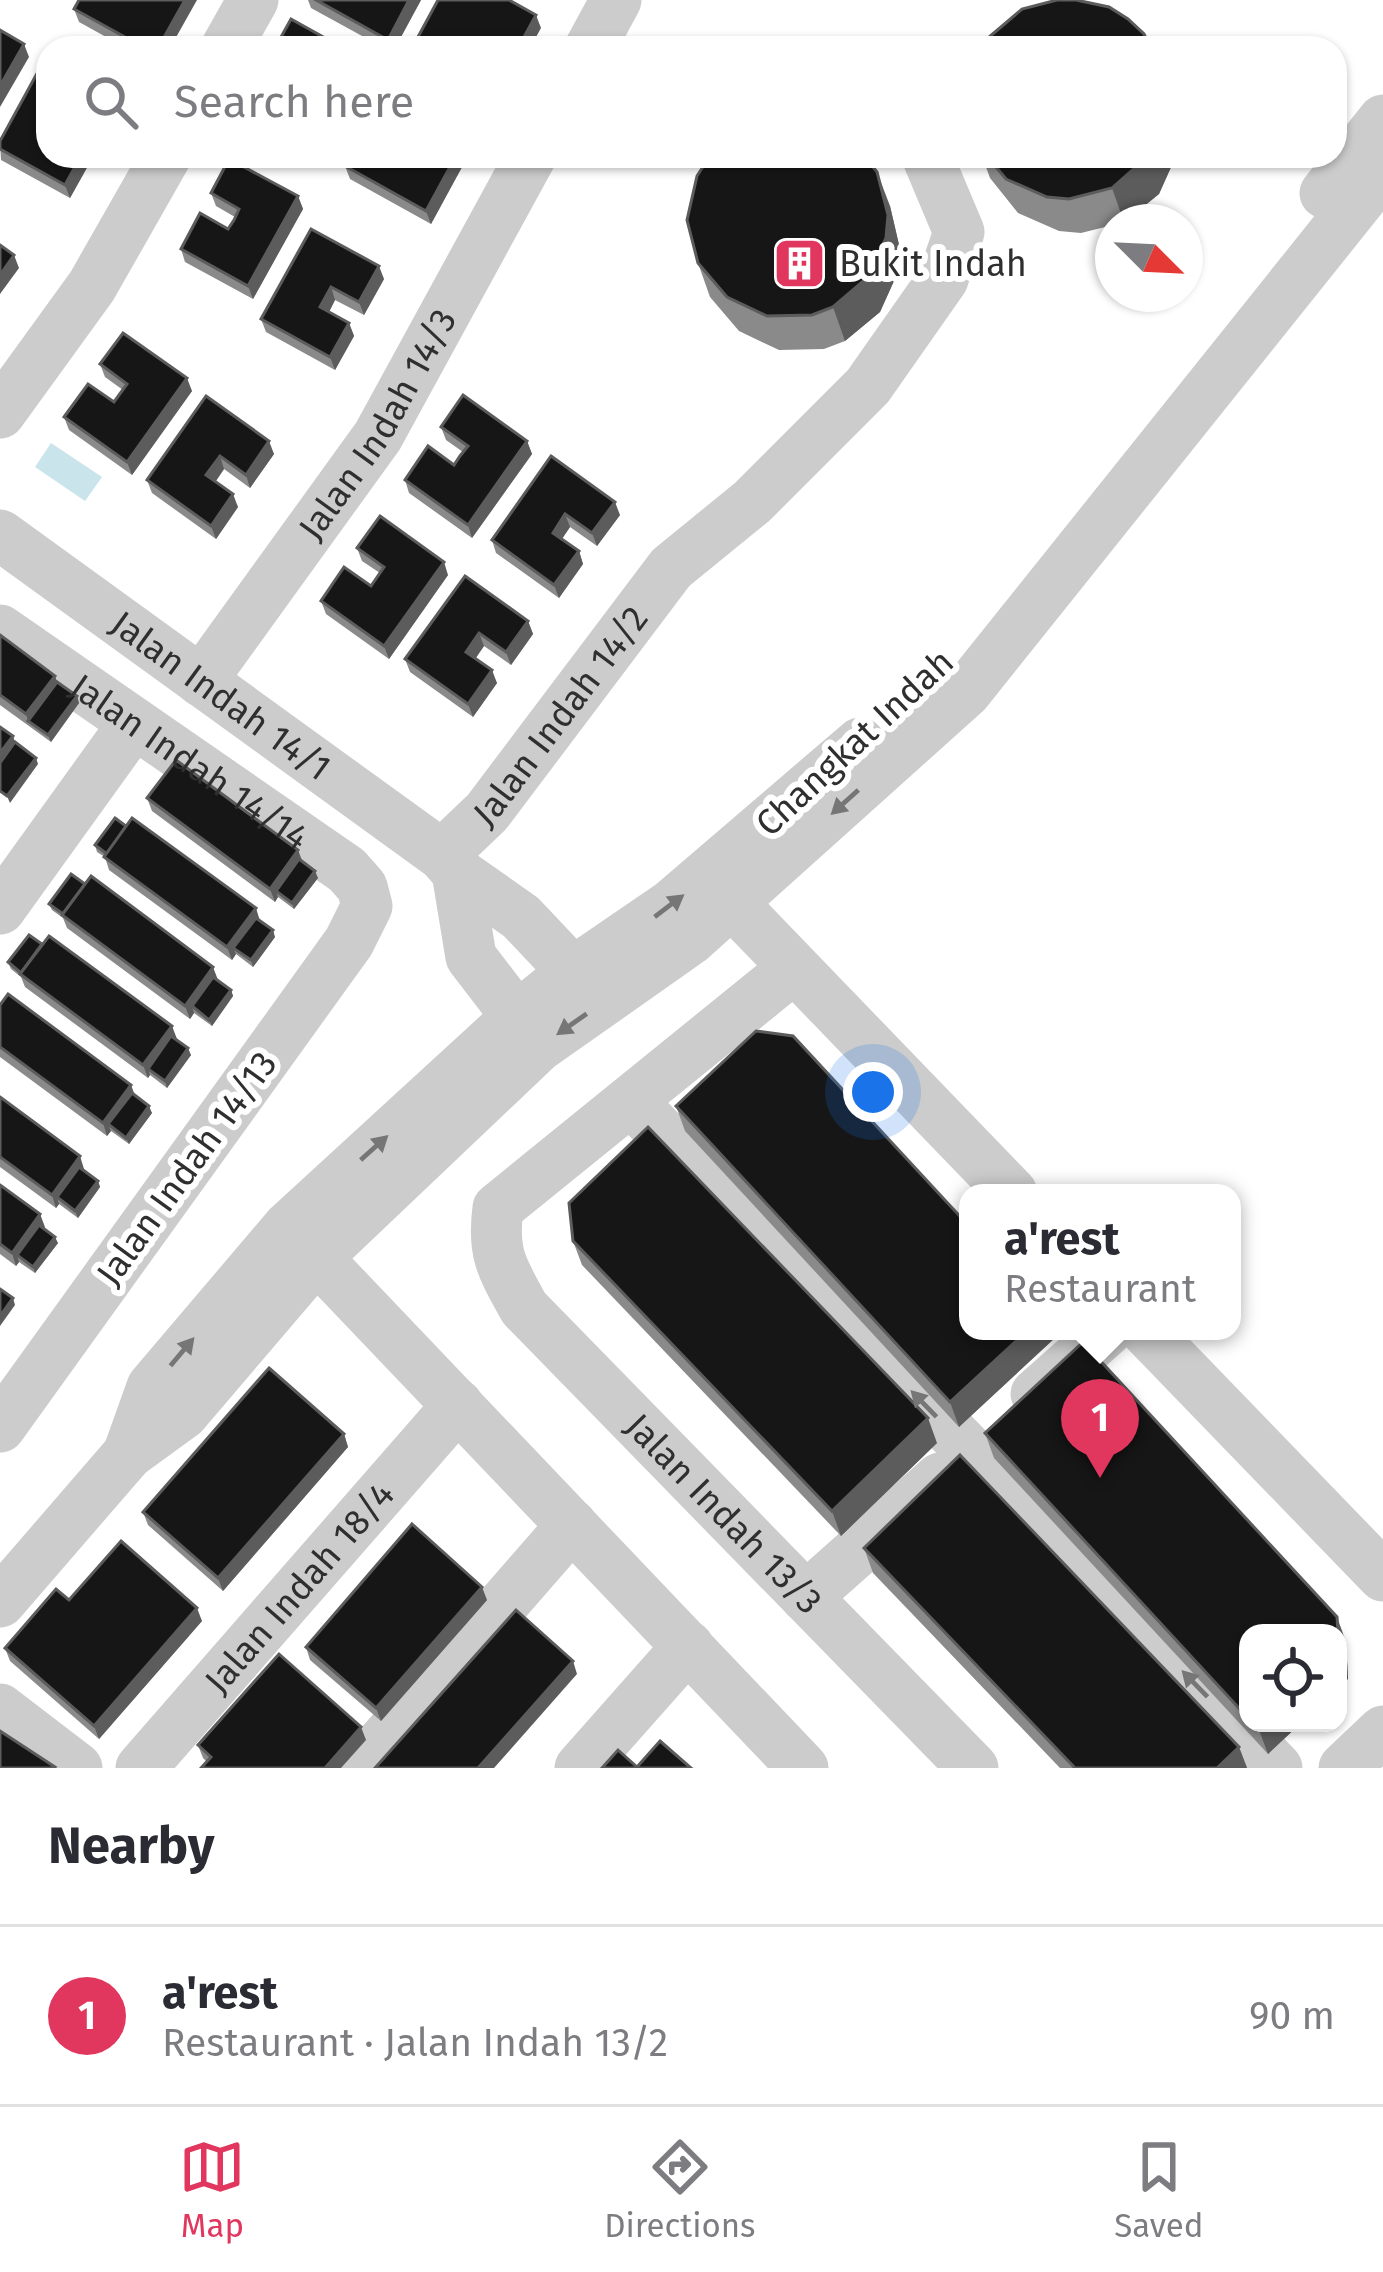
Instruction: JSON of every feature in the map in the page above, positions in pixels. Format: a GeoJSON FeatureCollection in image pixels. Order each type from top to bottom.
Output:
{"type":"FeatureCollection","features":[{"type":"Feature","properties":{"kind":"street"},"geometry":{"type":"LineString","coordinates":[[233,36],[253,0]]}},
{"type":"Feature","properties":{"kind":"street"},"geometry":{"type":"LineString","coordinates":[[596,36],[616,0]]}},
{"type":"Feature","properties":{"kind":"street","name":"Changkat Indah"},"geometry":{"type":"LineString","coordinates":[[1347,165],[1383,120]]}},
{"type":"Feature","properties":{"kind":"street"},"geometry":{"type":"LineString","coordinates":[[0,413],[92,286],[159,168]]}},
{"type":"Feature","properties":{"kind":"street","name":"Jalan Indah 14/3"},"geometry":{"type":"LineString","coordinates":[[201,681],[378,436],[524,168]]}},
{"type":"Feature","properties":{"kind":"street","name":"Jalan Indah 14/2"},"geometry":{"type":"LineString","coordinates":[[450,863],[671,568],[752,502],[868,386],[943,279],[958,232],[932,168]]}},
{"type":"Feature","properties":{"kind":"street","name":"Changkat Indah"},"geometry":{"type":"LineString","coordinates":[[0,1603],[128,1454],[183,1414],[302,1242],[517,1017],[671,905],[931,681],[1344,168]]}},
{"type":"Feature","properties":{"kind":"street","name":"Changkat Indah"},"geometry":{"type":"LineString","coordinates":[[302,1242],[538,1047],[690,940],[966,692],[1383,171]]}},
{"type":"Feature","properties":{"kind":"street","name":"Jalan Indah 14/1"},"geometry":{"type":"LineString","coordinates":[[0,535],[521,917],[573,972]]}},
{"type":"Feature","properties":{"kind":"street","name":"Jalan Indah 14/14"},"geometry":{"type":"LineString","coordinates":[[0,630],[347,870],[362,887],[367,906]]}},
{"type":"Feature","properties":{"kind":"street"},"geometry":{"type":"LineString","coordinates":[[0,909],[134,723]]}},
{"type":"Feature","properties":{"kind":"street"},"geometry":{"type":"LineString","coordinates":[[450,863],[471,957],[517,1017]]}},
{"type":"Feature","properties":{"kind":"street"},"geometry":{"type":"LineString","coordinates":[[733,904],[1003,1184]]}},
{"type":"Feature","properties":{"kind":"street","name":"Jalan Indah 14/13"},"geometry":{"type":"LineString","coordinates":[[0,1427],[349,943],[367,906]]}},
{"type":"Feature","properties":{"kind":"street"},"geometry":{"type":"LineString","coordinates":[[794,968],[631,1101],[1276,1768]]}},
{"type":"Feature","properties":{"kind":"street","name":"Jalan Indah 13/3"},"geometry":{"type":"LineString","coordinates":[[631,1101],[498,1208],[494,1244],[502,1269],[524,1308],[973,1768]]}},
{"type":"Feature","properties":{"kind":"street"},"geometry":{"type":"LineString","coordinates":[[302,1242],[802,1768]]}},
{"type":"Feature","properties":{"kind":"street"},"geometry":{"type":"LineString","coordinates":[[806,1597],[1097,1340]]}},
{"type":"Feature","properties":{"kind":"street"},"geometry":{"type":"LineString","coordinates":[[1155,1340],[1383,1576]]}},
{"type":"Feature","properties":{"kind":"street","name":"Jalan Indah 18/4"},"geometry":{"type":"LineString","coordinates":[[140,1768],[458,1405]]}},
{"type":"Feature","properties":{"kind":"street"},"geometry":{"type":"LineString","coordinates":[[359,1768],[572,1525]]}},
{"type":"Feature","properties":{"kind":"street"},"geometry":{"type":"LineString","coordinates":[[580,1768],[688,1646]]}},
{"type":"Feature","properties":{"kind":"street"},"geometry":{"type":"LineString","coordinates":[[0,1709],[77,1768]]}},
{"type":"Feature","properties":{"kind":"street"},"geometry":{"type":"LineString","coordinates":[[1344,1768],[1383,1731]]}},
{"type":"Feature","properties":{"kind":"water"},"geometry":{"type":"Polygon","coordinates":[[[51,443],[102,477],[85,501],[35,467],[51,443]]]}},
{"type":"Feature","properties":{"kind":"building"},"geometry":{"type":"Polygon","coordinates":[[[79,0],[185,0],[165,36],[123,36],[74,9],[79,0]]]}},
{"type":"Feature","properties":{"kind":"building"},"geometry":{"type":"Polygon","coordinates":[[[316,0],[409,0],[390,36],[381,36],[316,0]]]}},
{"type":"Feature","properties":{"kind":"building"},"geometry":{"type":"Polygon","coordinates":[[[438,0],[509,0],[536,15],[525,36],[418,36],[438,0]]]}},
{"type":"Feature","properties":{"kind":"building"},"geometry":{"type":"Polygon","coordinates":[[[1057,0],[1109,7],[1145,36],[990,36],[1022,9],[1057,0]]]}},
{"type":"Feature","properties":{"kind":"building"},"geometry":{"type":"Polygon","coordinates":[[[291,19],[321,36],[282,36],[291,19]]]}},
{"type":"Feature","properties":{"kind":"building"},"geometry":{"type":"Polygon","coordinates":[[[0,30],[24,44],[0,86],[0,30]]]}},
{"type":"Feature","properties":{"kind":"building"},"geometry":{"type":"Polygon","coordinates":[[[36,75],[36,168],[74,168],[65,185],[0,149],[36,75]]]}},
{"type":"Feature","properties":{"kind":"building"},"geometry":{"type":"Polygon","coordinates":[[[224,168],[246,168],[298,196],[248,286],[181,249],[200,213],[228,229],[234,220],[239,209],[211,193],[224,168]]]}},
{"type":"Feature","properties":{"kind":"building"},"geometry":{"type":"Polygon","coordinates":[[[349,168],[449,168],[426,211],[349,168]]]}},
{"type":"Feature","properties":{"kind":"building","name":"Bukit Indah"},"geometry":{"type":"Polygon","coordinates":[[[702,168],[874,168],[888,215],[886,238],[867,278],[833,307],[812,315],[767,316],[727,297],[698,263],[687,220],[702,168]]]}},
{"type":"Feature","properties":{"kind":"building"},"geometry":{"type":"Polygon","coordinates":[[[997,168],[1134,168],[1112,188],[1069,199],[1047,197],[1006,179],[997,168]]]}},
{"type":"Feature","properties":{"kind":"building"},"geometry":{"type":"Polygon","coordinates":[[[311,229],[379,266],[359,302],[331,287],[320,307],[349,323],[330,357],[261,319],[311,229]]]}},
{"type":"Feature","properties":{"kind":"building"},"geometry":{"type":"Polygon","coordinates":[[[0,245],[14,255],[0,275],[0,245]]]}},
{"type":"Feature","properties":{"kind":"building"},"geometry":{"type":"Polygon","coordinates":[[[123,333],[187,378],[127,462],[64,417],[88,384],[114,402],[127,384],[100,364],[123,333]]]}},
{"type":"Feature","properties":{"kind":"building"},"geometry":{"type":"Polygon","coordinates":[[[463,395],[527,441],[468,525],[405,480],[428,446],[454,465],[468,446],[441,427],[463,395]]]}},
{"type":"Feature","properties":{"kind":"building"},"geometry":{"type":"Polygon","coordinates":[[[206,396],[269,441],[246,475],[220,456],[206,475],[233,494],[211,526],[147,480],[206,396]]]}},
{"type":"Feature","properties":{"kind":"building"},"geometry":{"type":"Polygon","coordinates":[[[551,456],[615,502],[592,533],[565,514],[553,533],[579,551],[554,585],[492,540],[551,456]]]}},
{"type":"Feature","properties":{"kind":"building"},"geometry":{"type":"Polygon","coordinates":[[[380,516],[444,562],[384,646],[321,601],[344,567],[371,586],[384,567],[357,548],[380,516]]]}},
{"type":"Feature","properties":{"kind":"building"},"geometry":{"type":"Polygon","coordinates":[[[465,576],[528,621],[506,652],[479,633],[466,652],[492,670],[468,704],[405,659],[465,576]]]}},
{"type":"Feature","properties":{"kind":"building"},"geometry":{"type":"Polygon","coordinates":[[[0,635],[55,676],[26,714],[0,695],[0,635]]]}},
{"type":"Feature","properties":{"kind":"building"},"geometry":{"type":"Polygon","coordinates":[[[57,682],[77,696],[48,735],[28,721],[57,682]]]}},
{"type":"Feature","properties":{"kind":"building"},"geometry":{"type":"Polygon","coordinates":[[[0,727],[13,736],[0,753],[0,727]]]}},
{"type":"Feature","properties":{"kind":"building"},"geometry":{"type":"Polygon","coordinates":[[[15,742],[36,758],[7,796],[0,791],[0,763],[15,742]]]}},
{"type":"Feature","properties":{"kind":"building"},"geometry":{"type":"Polygon","coordinates":[[[176,760],[298,850],[270,889],[147,798],[176,760]]]}},
{"type":"Feature","properties":{"kind":"building"},"geometry":{"type":"Polygon","coordinates":[[[115,818],[126,826],[107,854],[95,845],[115,818]]]}},
{"type":"Feature","properties":{"kind":"building"},"geometry":{"type":"Polygon","coordinates":[[[132,818],[256,908],[227,947],[104,857],[132,818]]]}},
{"type":"Feature","properties":{"kind":"building"},"geometry":{"type":"Polygon","coordinates":[[[299,859],[315,871],[292,903],[276,891],[299,859]]]}},
{"type":"Feature","properties":{"kind":"building"},"geometry":{"type":"Polygon","coordinates":[[[71,874],[85,884],[63,914],[49,904],[71,874]]]}},
{"type":"Feature","properties":{"kind":"building"},"geometry":{"type":"Polygon","coordinates":[[[91,876],[213,967],[185,1006],[62,915],[91,876]]]}},
{"type":"Feature","properties":{"kind":"building"},"geometry":{"type":"Polygon","coordinates":[[[256,918],[273,930],[251,960],[233,948],[256,918]]]}},
{"type":"Feature","properties":{"kind":"building"},"geometry":{"type":"Polygon","coordinates":[[[29,935],[42,944],[21,973],[8,962],[29,935]]]}},
{"type":"Feature","properties":{"kind":"building"},"geometry":{"type":"Polygon","coordinates":[[[49,936],[172,1026],[143,1065],[20,974],[49,936]]]}},
{"type":"Feature","properties":{"kind":"building"},"geometry":{"type":"Polygon","coordinates":[[[213,977],[231,990],[209,1020],[192,1006],[213,977]]]}},
{"type":"Feature","properties":{"kind":"building"},"geometry":{"type":"Polygon","coordinates":[[[8,994],[131,1085],[103,1123],[0,1047],[0,1005],[8,994]]]}},
{"type":"Feature","properties":{"kind":"building"},"geometry":{"type":"Polygon","coordinates":[[[756,1031],[793,1036],[959,1215],[959,1340],[1017,1340],[950,1402],[676,1106],[756,1031]]]}},
{"type":"Feature","properties":{"kind":"building"},"geometry":{"type":"Polygon","coordinates":[[[171,1036],[188,1048],[165,1081],[148,1069],[171,1036]]]}},
{"type":"Feature","properties":{"kind":"building"},"geometry":{"type":"Polygon","coordinates":[[[132,1093],[149,1106],[126,1138],[108,1124],[132,1093]]]}},
{"type":"Feature","properties":{"kind":"building"},"geometry":{"type":"Polygon","coordinates":[[[0,1097],[80,1156],[52,1195],[0,1157],[0,1097]]]}},
{"type":"Feature","properties":{"kind":"building"},"geometry":{"type":"Polygon","coordinates":[[[648,1127],[928,1418],[832,1511],[573,1241],[569,1203],[648,1127]]]}},
{"type":"Feature","properties":{"kind":"building"},"geometry":{"type":"Polygon","coordinates":[[[79,1167],[98,1181],[75,1211],[57,1197],[79,1167]]]}},
{"type":"Feature","properties":{"kind":"building"},"geometry":{"type":"Polygon","coordinates":[[[0,1185],[40,1214],[12,1253],[0,1244],[0,1185]]]}},
{"type":"Feature","properties":{"kind":"building"},"geometry":{"type":"Polygon","coordinates":[[[39,1225],[55,1237],[33,1267],[17,1255],[39,1225]]]}},
{"type":"Feature","properties":{"kind":"building"},"geometry":{"type":"Polygon","coordinates":[[[0,1289],[13,1298],[0,1316],[0,1289]]]}},
{"type":"Feature","properties":{"kind":"building"},"geometry":{"type":"Polygon","coordinates":[[[1083,1342],[1337,1617],[1337,1624],[1239,1624],[1239,1708],[985,1433],[1083,1342]]]}},
{"type":"Feature","properties":{"kind":"building"},"geometry":{"type":"Polygon","coordinates":[[[269,1368],[344,1434],[218,1578],[143,1512],[269,1368]]]}},
{"type":"Feature","properties":{"kind":"building"},"geometry":{"type":"Polygon","coordinates":[[[960,1455],[1239,1747],[1217,1768],[1075,1768],[864,1548],[960,1455]]]}},
{"type":"Feature","properties":{"kind":"building"},"geometry":{"type":"Polygon","coordinates":[[[412,1524],[482,1587],[376,1708],[306,1647],[412,1524]]]}},
{"type":"Feature","properties":{"kind":"building"},"geometry":{"type":"Polygon","coordinates":[[[121,1541],[197,1608],[94,1726],[5,1648],[56,1589],[69,1600],[121,1541]]]}},
{"type":"Feature","properties":{"kind":"building"},"geometry":{"type":"Polygon","coordinates":[[[516,1610],[573,1661],[478,1768],[375,1768],[516,1610]]]}},
{"type":"Feature","properties":{"kind":"building"},"geometry":{"type":"Polygon","coordinates":[[[279,1654],[361,1727],[325,1768],[201,1768],[211,1757],[198,1745],[279,1654]]]}},
{"type":"Feature","properties":{"kind":"building"},"geometry":{"type":"Polygon","coordinates":[[[0,1731],[55,1767],[0,1768],[0,1731]]]}},
{"type":"Feature","properties":{"kind":"building"},"geometry":{"type":"Polygon","coordinates":[[[660,1741],[691,1768],[602,1768],[618,1750],[637,1767],[660,1741]]]}},
{"type":"Feature","properties":{"kind":"place","name":"Bukit Indah"},"geometry":{"type":"Point","coordinates":[800,263]}},
{"type":"Feature","properties":{"kind":"place","name":"a'rest"},"geometry":{"type":"Point","coordinates":[1100,1478]}}]}
